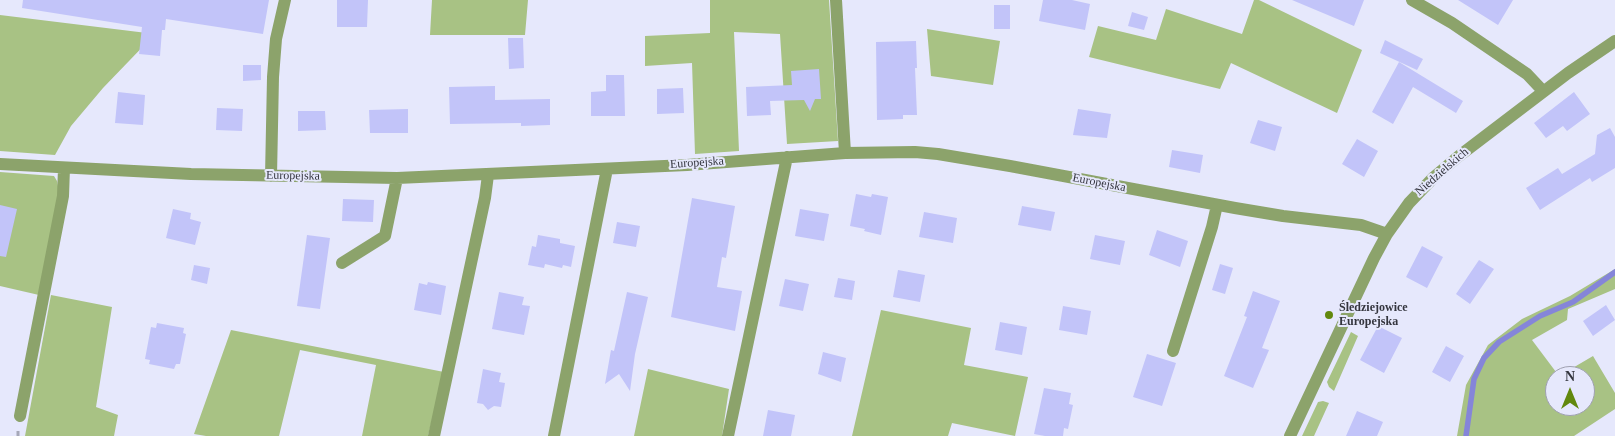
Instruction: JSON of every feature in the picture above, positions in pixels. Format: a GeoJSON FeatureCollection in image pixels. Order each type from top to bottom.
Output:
{"type":"FeatureCollection","features":[{"type":"Feature","properties":{"kind":"street"},"geometry":{"type":"LineString","coordinates":[[271,176],[276,39],[285,0]]}},
{"type":"Feature","properties":{"kind":"street"},"geometry":{"type":"LineString","coordinates":[[836,0],[845,153]]}},
{"type":"Feature","properties":{"kind":"street"},"geometry":{"type":"LineString","coordinates":[[1412,0],[1452,23],[1527,74],[1543,91]]}},
{"type":"Feature","properties":{"kind":"street","name":"Niedzielskich"},"geometry":{"type":"LineString","coordinates":[[1290,436],[1374,258],[1387,234],[1408,203],[1434,177],[1543,91],[1615,41]]}},
{"type":"Feature","properties":{"kind":"street","name":"Europejska"},"geometry":{"type":"LineString","coordinates":[[0,164],[271,176],[397,178],[606,169],[845,153],[915,152],[1010,166],[1283,216],[1361,225],[1387,234]]}},
{"type":"Feature","properties":{"kind":"street"},"geometry":{"type":"LineString","coordinates":[[728,436],[787,156]]}},
{"type":"Feature","properties":{"kind":"street"},"geometry":{"type":"LineString","coordinates":[[20,416],[63,196],[64,168]]}},
{"type":"Feature","properties":{"kind":"street"},"geometry":{"type":"LineString","coordinates":[[554,436],[606,169]]}},
{"type":"Feature","properties":{"kind":"street"},"geometry":{"type":"LineString","coordinates":[[434,436],[485,198],[488,175]]}},
{"type":"Feature","properties":{"kind":"street"},"geometry":{"type":"LineString","coordinates":[[342,263],[385,236],[397,178]]}},
{"type":"Feature","properties":{"kind":"street"},"geometry":{"type":"LineString","coordinates":[[1173,351],[1212,227],[1217,205]]}},
{"type":"Feature","properties":{"kind":"green space"},"geometry":{"type":"Polygon","coordinates":[[[432,0],[528,0],[525,35],[430,35],[432,0]]]}},
{"type":"Feature","properties":{"kind":"green space"},"geometry":{"type":"Polygon","coordinates":[[[710,0],[829,0],[838,141],[787,144],[780,34],[734,32],[739,151],[695,154],[692,63],[645,66],[645,36],[710,33],[710,0]]]}},
{"type":"Feature","properties":{"kind":"green space"},"geometry":{"type":"Polygon","coordinates":[[[1254,0],[1259,0],[1362,50],[1337,113],[1231,63],[1220,89],[1089,57],[1098,26],[1156,40],[1166,9],[1242,34],[1254,0]]]}},
{"type":"Feature","properties":{"kind":"green space"},"geometry":{"type":"Polygon","coordinates":[[[0,15],[155,34],[103,88],[71,126],[55,155],[0,151],[0,15]]]}},
{"type":"Feature","properties":{"kind":"green space"},"geometry":{"type":"Polygon","coordinates":[[[927,29],[1000,41],[993,85],[931,76],[927,29]]]}},
{"type":"Feature","properties":{"kind":"green space"},"geometry":{"type":"Polygon","coordinates":[[[0,172],[54,176],[57,181],[59,191],[39,295],[0,286],[0,172]]]}},
{"type":"Feature","properties":{"kind":"green space"},"geometry":{"type":"Polygon","coordinates":[[[1615,269],[1615,289],[1568,309],[1567,320],[1532,340],[1552,366],[1545,366],[1545,416],[1595,416],[1595,366],[1576,366],[1593,356],[1615,393],[1615,409],[1574,436],[1457,436],[1466,385],[1488,345],[1522,319],[1570,296],[1615,269]]]}},
{"type":"Feature","properties":{"kind":"green space"},"geometry":{"type":"Polygon","coordinates":[[[51,295],[112,307],[96,407],[118,415],[114,436],[25,436],[51,295]]]}},
{"type":"Feature","properties":{"kind":"green space"},"geometry":{"type":"Polygon","coordinates":[[[881,310],[971,328],[964,365],[1028,377],[1015,436],[952,423],[948,436],[852,436],[881,310]]]}},
{"type":"Feature","properties":{"kind":"green space"},"geometry":{"type":"Polygon","coordinates":[[[231,330],[444,372],[428,436],[362,436],[376,365],[300,350],[279,436],[206,436],[194,434],[231,330]]]}},
{"type":"Feature","properties":{"kind":"green space"},"geometry":{"type":"Polygon","coordinates":[[[1351,332],[1358,336],[1334,391],[1327,382],[1351,332]]]}},
{"type":"Feature","properties":{"kind":"green space"},"geometry":{"type":"Polygon","coordinates":[[[648,369],[729,389],[722,436],[634,436],[648,369]]]}},
{"type":"Feature","properties":{"kind":"green space"},"geometry":{"type":"Polygon","coordinates":[[[1318,402],[1329,403],[1314,436],[1302,436],[1318,402]]]}},
{"type":"Feature","properties":{"kind":"building"},"geometry":{"type":"Polygon","coordinates":[[[23,0],[269,0],[263,34],[166,19],[165,30],[162,30],[160,56],[139,54],[142,27],[22,8],[23,0]]]}},
{"type":"Feature","properties":{"kind":"building"},"geometry":{"type":"Polygon","coordinates":[[[337,0],[368,0],[367,27],[337,27],[337,0]]]}},
{"type":"Feature","properties":{"kind":"building"},"geometry":{"type":"Polygon","coordinates":[[[1043,0],[1072,0],[1090,4],[1085,30],[1039,21],[1043,0]]]}},
{"type":"Feature","properties":{"kind":"building"},"geometry":{"type":"Polygon","coordinates":[[[1292,0],[1364,0],[1354,26],[1292,0]]]}},
{"type":"Feature","properties":{"kind":"building"},"geometry":{"type":"Polygon","coordinates":[[[1458,0],[1513,0],[1498,25],[1458,0]]]}},
{"type":"Feature","properties":{"kind":"building"},"geometry":{"type":"Polygon","coordinates":[[[994,5],[1010,5],[1010,29],[994,29],[994,5]]]}},
{"type":"Feature","properties":{"kind":"building"},"geometry":{"type":"Polygon","coordinates":[[[1132,12],[1148,17],[1144,30],[1128,26],[1132,12]]]}},
{"type":"Feature","properties":{"kind":"building"},"geometry":{"type":"Polygon","coordinates":[[[508,38],[523,38],[524,68],[509,69],[508,38]]]}},
{"type":"Feature","properties":{"kind":"building"},"geometry":{"type":"Polygon","coordinates":[[[1385,40],[1423,59],[1417,70],[1380,53],[1385,40]]]}},
{"type":"Feature","properties":{"kind":"building"},"geometry":{"type":"Polygon","coordinates":[[[916,41],[917,115],[903,115],[903,119],[877,120],[876,42],[916,41]]]}},
{"type":"Feature","properties":{"kind":"building"},"geometry":{"type":"Polygon","coordinates":[[[1399,62],[1463,101],[1456,113],[1413,87],[1393,124],[1372,112],[1399,62]]]}},
{"type":"Feature","properties":{"kind":"building"},"geometry":{"type":"Polygon","coordinates":[[[243,65],[261,65],[261,80],[243,81],[243,65]]]}},
{"type":"Feature","properties":{"kind":"building"},"geometry":{"type":"Polygon","coordinates":[[[819,69],[821,99],[815,99],[810,111],[804,100],[770,101],[771,115],[747,116],[746,87],[792,85],[791,71],[819,69]]]}},
{"type":"Feature","properties":{"kind":"building"},"geometry":{"type":"Polygon","coordinates":[[[606,75],[624,75],[625,116],[591,116],[591,92],[606,91],[606,75]]]}},
{"type":"Feature","properties":{"kind":"building"},"geometry":{"type":"Polygon","coordinates":[[[495,86],[495,100],[550,99],[550,125],[521,126],[521,123],[450,124],[449,87],[495,86]]]}},
{"type":"Feature","properties":{"kind":"building"},"geometry":{"type":"Polygon","coordinates":[[[683,88],[684,113],[657,114],[657,89],[683,88]]]}},
{"type":"Feature","properties":{"kind":"building"},"geometry":{"type":"Polygon","coordinates":[[[118,92],[145,95],[143,125],[115,123],[118,92]]]}},
{"type":"Feature","properties":{"kind":"building"},"geometry":{"type":"Polygon","coordinates":[[[1574,92],[1590,114],[1567,131],[1563,126],[1546,138],[1534,123],[1574,92]]]}},
{"type":"Feature","properties":{"kind":"building"},"geometry":{"type":"Polygon","coordinates":[[[217,108],[243,109],[242,131],[216,130],[217,108]]]}},
{"type":"Feature","properties":{"kind":"building"},"geometry":{"type":"Polygon","coordinates":[[[408,109],[408,133],[370,133],[369,110],[408,109]]]}},
{"type":"Feature","properties":{"kind":"building"},"geometry":{"type":"Polygon","coordinates":[[[1078,109],[1111,114],[1107,138],[1073,135],[1078,109]]]}},
{"type":"Feature","properties":{"kind":"building"},"geometry":{"type":"Polygon","coordinates":[[[298,111],[325,111],[326,130],[298,131],[298,111]]]}},
{"type":"Feature","properties":{"kind":"building"},"geometry":{"type":"Polygon","coordinates":[[[1258,120],[1282,127],[1275,151],[1250,143],[1258,120]]]}},
{"type":"Feature","properties":{"kind":"building"},"geometry":{"type":"Polygon","coordinates":[[[1610,128],[1615,137],[1615,168],[1592,182],[1590,178],[1540,210],[1526,188],[1558,168],[1562,174],[1595,154],[1597,135],[1610,128]]]}},
{"type":"Feature","properties":{"kind":"building"},"geometry":{"type":"Polygon","coordinates":[[[1357,139],[1378,151],[1364,177],[1342,164],[1357,139]]]}},
{"type":"Feature","properties":{"kind":"building"},"geometry":{"type":"Polygon","coordinates":[[[1172,150],[1203,155],[1200,173],[1169,167],[1172,150]]]}},
{"type":"Feature","properties":{"kind":"building"},"geometry":{"type":"Polygon","coordinates":[[[856,194],[871,197],[872,194],[888,197],[881,235],[850,226],[856,194]]]}},
{"type":"Feature","properties":{"kind":"building"},"geometry":{"type":"Polygon","coordinates":[[[692,198],[735,206],[726,258],[722,257],[717,287],[742,291],[735,331],[671,317],[692,198]]]}},
{"type":"Feature","properties":{"kind":"building"},"geometry":{"type":"Polygon","coordinates":[[[343,199],[374,200],[373,222],[342,221],[343,199]]]}},
{"type":"Feature","properties":{"kind":"building"},"geometry":{"type":"Polygon","coordinates":[[[0,205],[17,209],[6,257],[0,256],[0,205]]]}},
{"type":"Feature","properties":{"kind":"building"},"geometry":{"type":"Polygon","coordinates":[[[1022,206],[1055,212],[1051,231],[1018,225],[1022,206]]]}},
{"type":"Feature","properties":{"kind":"building"},"geometry":{"type":"Polygon","coordinates":[[[173,209],[191,213],[190,219],[201,222],[195,245],[166,238],[173,209]]]}},
{"type":"Feature","properties":{"kind":"building"},"geometry":{"type":"Polygon","coordinates":[[[800,209],[829,214],[824,241],[795,236],[800,209]]]}},
{"type":"Feature","properties":{"kind":"building"},"geometry":{"type":"Polygon","coordinates":[[[924,212],[957,218],[953,243],[919,237],[924,212]]]}},
{"type":"Feature","properties":{"kind":"building"},"geometry":{"type":"Polygon","coordinates":[[[617,222],[640,226],[636,247],[613,243],[617,222]]]}},
{"type":"Feature","properties":{"kind":"building"},"geometry":{"type":"Polygon","coordinates":[[[1157,230],[1188,241],[1180,267],[1149,255],[1157,230]]]}},
{"type":"Feature","properties":{"kind":"building"},"geometry":{"type":"Polygon","coordinates":[[[307,235],[330,238],[320,309],[297,306],[307,235]]]}},
{"type":"Feature","properties":{"kind":"building"},"geometry":{"type":"Polygon","coordinates":[[[538,235],[560,239],[560,243],[575,246],[571,267],[563,265],[562,268],[545,264],[544,268],[528,265],[532,246],[536,247],[538,235]]]}},
{"type":"Feature","properties":{"kind":"building"},"geometry":{"type":"Polygon","coordinates":[[[1095,235],[1125,241],[1120,265],[1090,259],[1095,235]]]}},
{"type":"Feature","properties":{"kind":"building"},"geometry":{"type":"Polygon","coordinates":[[[1422,246],[1443,257],[1427,288],[1406,277],[1422,246]]]}},
{"type":"Feature","properties":{"kind":"building"},"geometry":{"type":"Polygon","coordinates":[[[1479,260],[1494,269],[1470,304],[1456,294],[1479,260]]]}},
{"type":"Feature","properties":{"kind":"building"},"geometry":{"type":"Polygon","coordinates":[[[1220,264],[1233,268],[1225,294],[1212,290],[1220,264]]]}},
{"type":"Feature","properties":{"kind":"building"},"geometry":{"type":"Polygon","coordinates":[[[194,265],[210,268],[207,284],[191,280],[194,265]]]}},
{"type":"Feature","properties":{"kind":"building"},"geometry":{"type":"Polygon","coordinates":[[[898,270],[925,275],[920,302],[893,297],[898,270]]]}},
{"type":"Feature","properties":{"kind":"building"},"geometry":{"type":"Polygon","coordinates":[[[838,278],[855,281],[852,300],[834,297],[838,278]]]}},
{"type":"Feature","properties":{"kind":"building"},"geometry":{"type":"Polygon","coordinates":[[[785,279],[809,284],[803,311],[779,306],[785,279]]]}},
{"type":"Feature","properties":{"kind":"building"},"geometry":{"type":"Polygon","coordinates":[[[428,282],[446,286],[441,315],[414,310],[419,283],[427,285],[428,282]]]}},
{"type":"Feature","properties":{"kind":"building"},"geometry":{"type":"Polygon","coordinates":[[[1253,291],[1280,301],[1262,348],[1269,350],[1253,388],[1224,376],[1247,317],[1244,316],[1253,291]]]}},
{"type":"Feature","properties":{"kind":"building"},"geometry":{"type":"Polygon","coordinates":[[[499,292],[524,297],[522,305],[530,306],[524,335],[492,329],[499,292]]]}},
{"type":"Feature","properties":{"kind":"building"},"geometry":{"type":"Polygon","coordinates":[[[627,292],[648,297],[635,354],[630,391],[619,374],[605,384],[611,350],[614,351],[627,292]]]}},
{"type":"Feature","properties":{"kind":"building"},"geometry":{"type":"Polygon","coordinates":[[[1606,305],[1615,320],[1593,336],[1583,321],[1606,305]]]}},
{"type":"Feature","properties":{"kind":"building"},"geometry":{"type":"Polygon","coordinates":[[[1063,306],[1091,311],[1087,335],[1059,330],[1063,306]]]}},
{"type":"Feature","properties":{"kind":"building"},"geometry":{"type":"Polygon","coordinates":[[[1000,322],[1027,327],[1022,355],[995,350],[1000,322]]]}},
{"type":"Feature","properties":{"kind":"building"},"geometry":{"type":"Polygon","coordinates":[[[157,323],[184,328],[183,333],[186,334],[180,364],[176,364],[174,369],[149,364],[150,360],[145,359],[151,327],[156,328],[157,323]]]}},
{"type":"Feature","properties":{"kind":"building"},"geometry":{"type":"Polygon","coordinates":[[[1378,326],[1402,338],[1384,373],[1360,360],[1378,326]]]}},
{"type":"Feature","properties":{"kind":"building"},"geometry":{"type":"Polygon","coordinates":[[[1446,346],[1464,356],[1450,382],[1432,372],[1446,346]]]}},
{"type":"Feature","properties":{"kind":"building"},"geometry":{"type":"Polygon","coordinates":[[[823,352],[846,358],[841,382],[818,374],[823,352]]]}},
{"type":"Feature","properties":{"kind":"building"},"geometry":{"type":"Polygon","coordinates":[[[1147,354],[1176,363],[1162,406],[1133,397],[1147,354]]]}},
{"type":"Feature","properties":{"kind":"building"},"geometry":{"type":"Polygon","coordinates":[[[483,369],[501,373],[499,382],[505,383],[501,407],[494,406],[488,410],[483,404],[477,403],[483,369]]]}},
{"type":"Feature","properties":{"kind":"building"},"geometry":{"type":"Polygon","coordinates":[[[1044,388],[1071,393],[1069,404],[1073,405],[1068,429],[1064,428],[1063,436],[1034,434],[1044,388]]]}},
{"type":"Feature","properties":{"kind":"building"},"geometry":{"type":"Polygon","coordinates":[[[768,410],[795,415],[791,436],[763,436],[768,410]]]}},
{"type":"Feature","properties":{"kind":"building"},"geometry":{"type":"Polygon","coordinates":[[[1357,411],[1383,422],[1377,436],[1346,436],[1357,411]]]}},
{"type":"Feature","properties":{"kind":"waterway"},"geometry":{"type":"LineString","coordinates":[[1466,436],[1474,379],[1484,358],[1499,342],[1540,316],[1573,302],[1615,272]]}},
{"type":"Feature","properties":{"kind":"place","name":"Śledziejowice Europejska"},"geometry":{"type":"Point","coordinates":[1329,315]}}]}
